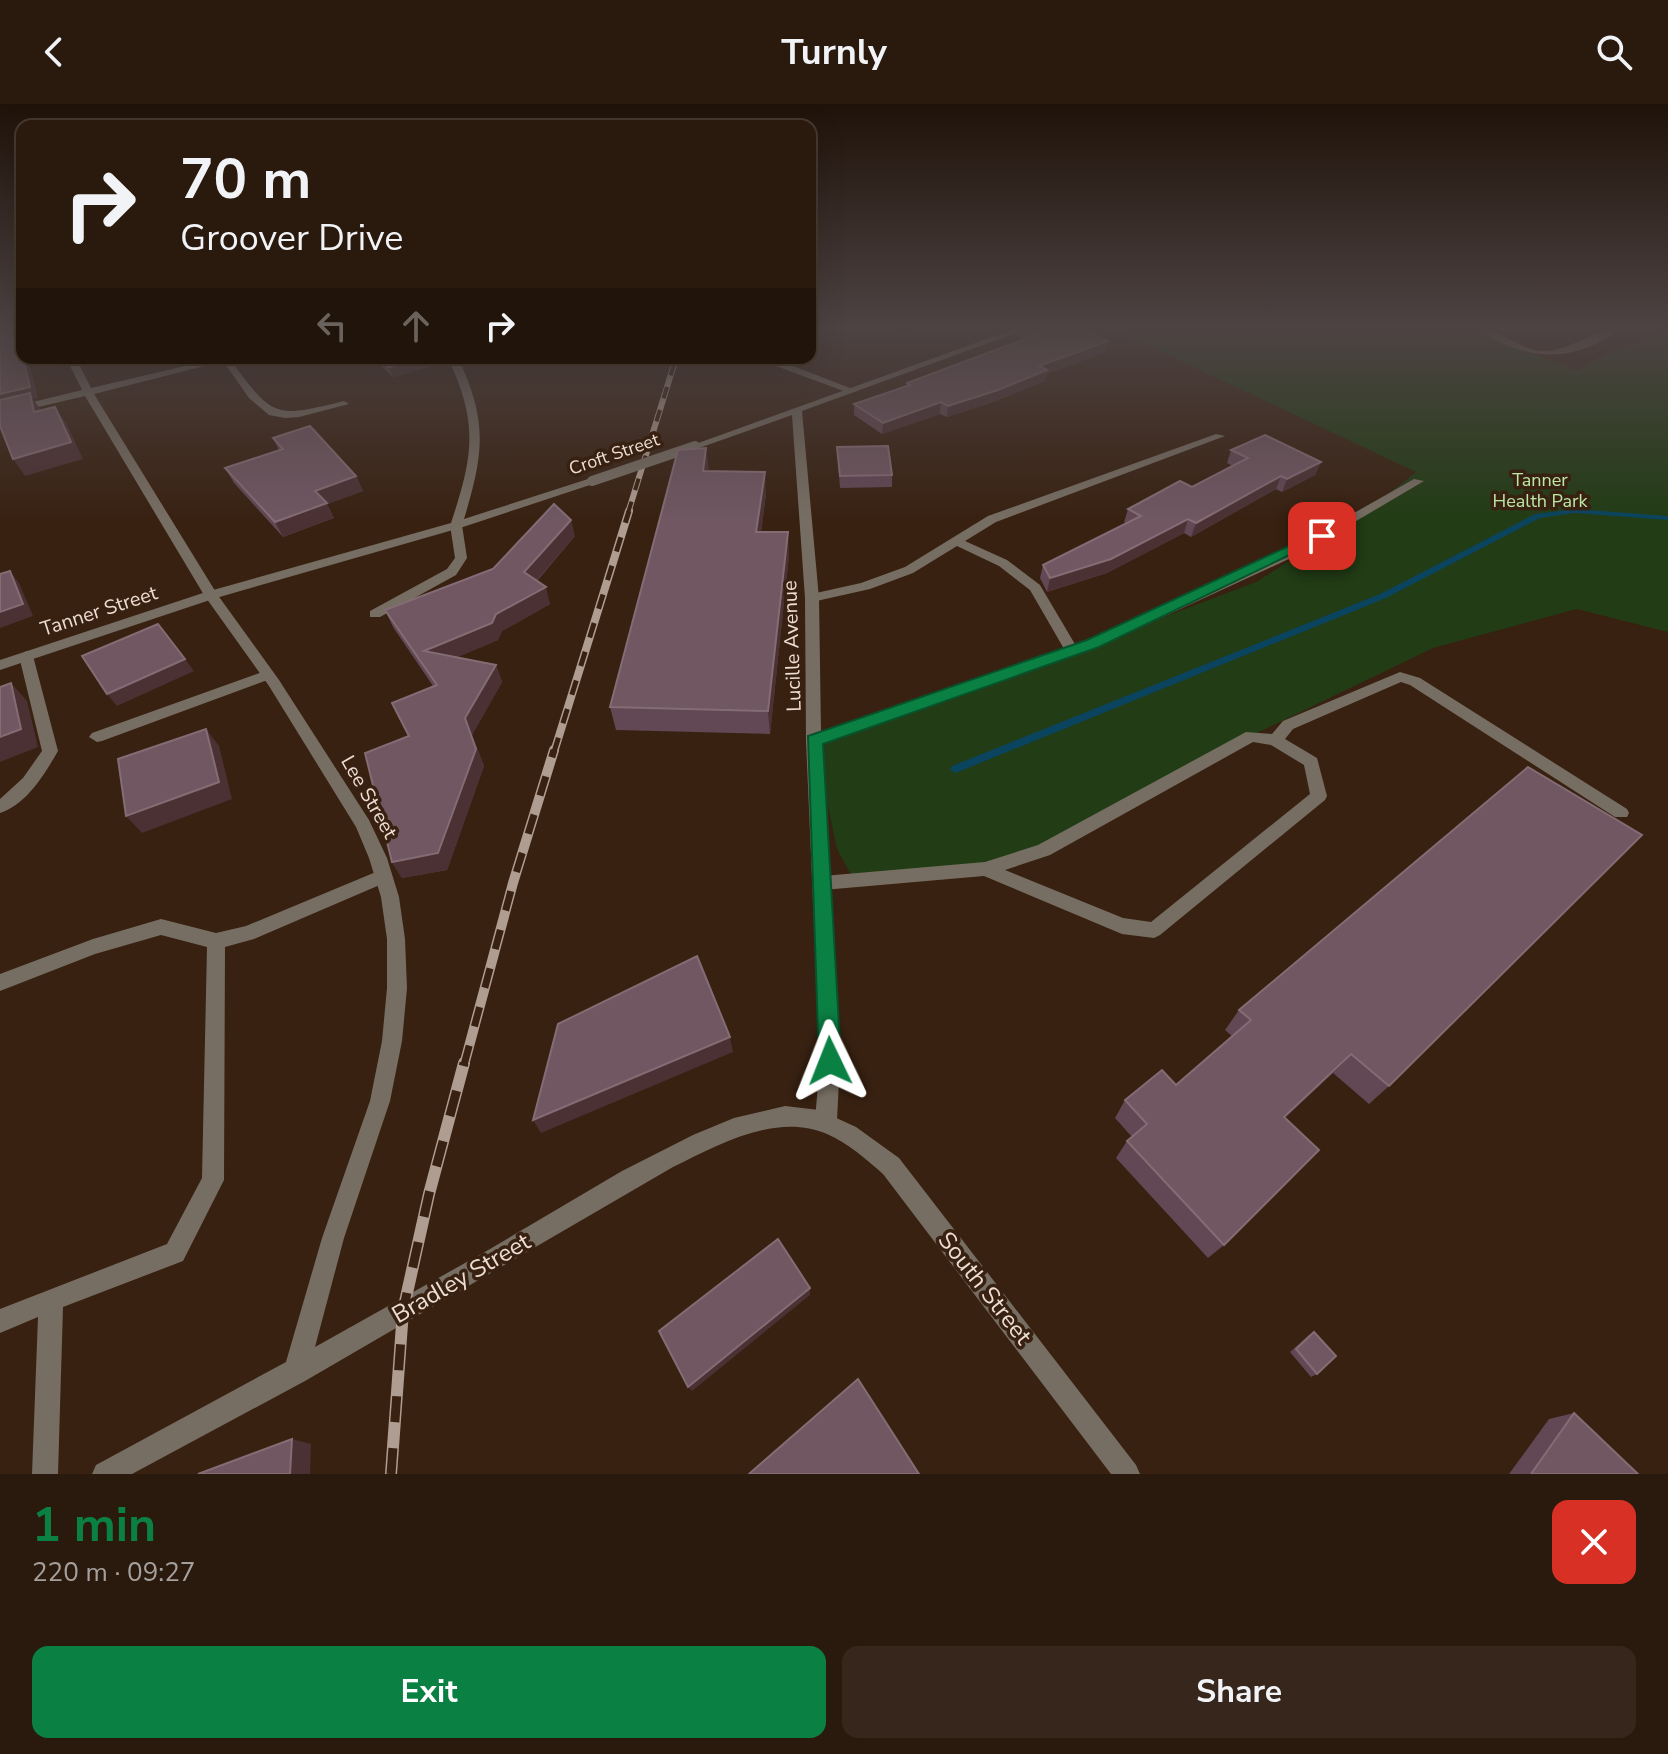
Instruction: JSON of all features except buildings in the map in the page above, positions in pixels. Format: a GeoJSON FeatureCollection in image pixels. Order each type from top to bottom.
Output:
{"type":"FeatureCollection","features":[{"type":"Feature","properties":{"kind":"street"},"geometry":{"type":"LineString","coordinates":[[0,413],[84,393]]}},
{"type":"Feature","properties":{"kind":"street","name":"Lee Street"},"geometry":{"type":"LineString","coordinates":[[89,393],[211,595],[268,675],[363,825],[383,876],[396,939],[397,988],[392,1041],[380,1101],[333,1238],[296,1372]]}},
{"type":"Feature","properties":{"kind":"street"},"geometry":{"type":"LineString","coordinates":[[251,393],[262,410],[275,416],[294,417],[344,404]]}},
{"type":"Feature","properties":{"kind":"street"},"geometry":{"type":"LineString","coordinates":[[375,614],[452,572],[461,558],[456,525],[475,467],[477,417],[469,393]]}},
{"type":"Feature","properties":{"kind":"street","name":"Croft Street"},"geometry":{"type":"LineString","coordinates":[[211,595],[456,525],[848,393]]}},
{"type":"Feature","properties":{"kind":"street","name":"Lucille Avenue"},"geometry":{"type":"LineString","coordinates":[[797,411],[812,598],[814,741],[830,1061],[826,1120]]}},
{"type":"Feature","properties":{"kind":"street"},"geometry":{"type":"LineString","coordinates":[[812,598],[865,586],[909,570],[992,519],[1220,436]]}},
{"type":"Feature","properties":{"kind":"street"},"geometry":{"type":"LineString","coordinates":[[814,741],[1072,651],[1298,550],[1418,481]]}},
{"type":"Feature","properties":{"kind":"street"},"geometry":{"type":"LineString","coordinates":[[958,542],[1003,563],[1035,588],[1072,651]]}},
{"type":"Feature","properties":{"kind":"street","name":"Tanner Street"},"geometry":{"type":"LineString","coordinates":[[0,665],[211,595]]}},
{"type":"Feature","properties":{"kind":"street"},"geometry":{"type":"LineString","coordinates":[[0,807],[11,801],[33,777],[50,751],[26,656]]}},
{"type":"Feature","properties":{"kind":"street"},"geometry":{"type":"LineString","coordinates":[[97,737],[268,675]]}},
{"type":"Feature","properties":{"kind":"street"},"geometry":{"type":"LineString","coordinates":[[1275,740],[1288,725],[1400,677],[1415,681],[1621,813]]}},
{"type":"Feature","properties":{"kind":"street"},"geometry":{"type":"LineString","coordinates":[[823,883],[985,869],[1044,850],[1251,736],[1275,740],[1311,762],[1319,796],[1154,930],[1122,926],[985,869]]}},
{"type":"Feature","properties":{"kind":"street"},"geometry":{"type":"LineString","coordinates":[[0,983],[93,947],[161,927],[216,941],[248,933],[383,876]]}},
{"type":"Feature","properties":{"kind":"street"},"geometry":{"type":"LineString","coordinates":[[0,1321],[175,1253],[213,1180],[216,941]]}},
{"type":"Feature","properties":{"kind":"street","name":"Bradley Street"},"geometry":{"type":"LineString","coordinates":[[105,1474],[296,1372],[666,1160],[724,1132],[768,1118],[826,1120]]}},
{"type":"Feature","properties":{"kind":"street","name":"South Street"},"geometry":{"type":"LineString","coordinates":[[826,1120],[862,1140],[891,1166],[1127,1474]]}},
{"type":"Feature","properties":{"kind":"street"},"geometry":{"type":"LineString","coordinates":[[45,1474],[51,1299]]}},
{"type":"Feature","properties":{"kind":"green space","name":"Tanner Health Park"},"geometry":{"type":"Polygon","coordinates":[[[1248,393],[1668,393],[1668,632],[1577,609],[1433,648],[1251,736],[1044,850],[985,869],[854,880],[837,849],[814,741],[1093,644],[1256,582],[1362,515],[1416,472],[1248,393]]]}},
{"type":"Feature","properties":{"kind":"waterway"},"geometry":{"type":"LineString","coordinates":[[955,769],[1383,596],[1538,516],[1575,511],[1668,518]]}},
{"type":"Feature","properties":{"kind":"railway"},"geometry":{"type":"LineString","coordinates":[[628,513],[665,393]]}},
{"type":"Feature","properties":{"kind":"railway"},"geometry":{"type":"LineString","coordinates":[[554,752],[629,511]]}},
{"type":"Feature","properties":{"kind":"railway"},"geometry":{"type":"LineString","coordinates":[[464,1065],[513,883],[554,750]]}},
{"type":"Feature","properties":{"kind":"railway"},"geometry":{"type":"LineString","coordinates":[[391,1474],[403,1311],[429,1194],[464,1063]]}},
{"type":"Feature","properties":{"kind":"route"},"geometry":{"type":"LineString","coordinates":[[830,1061],[814,741],[1093,644],[1298,550],[1322,536]]}}]}
